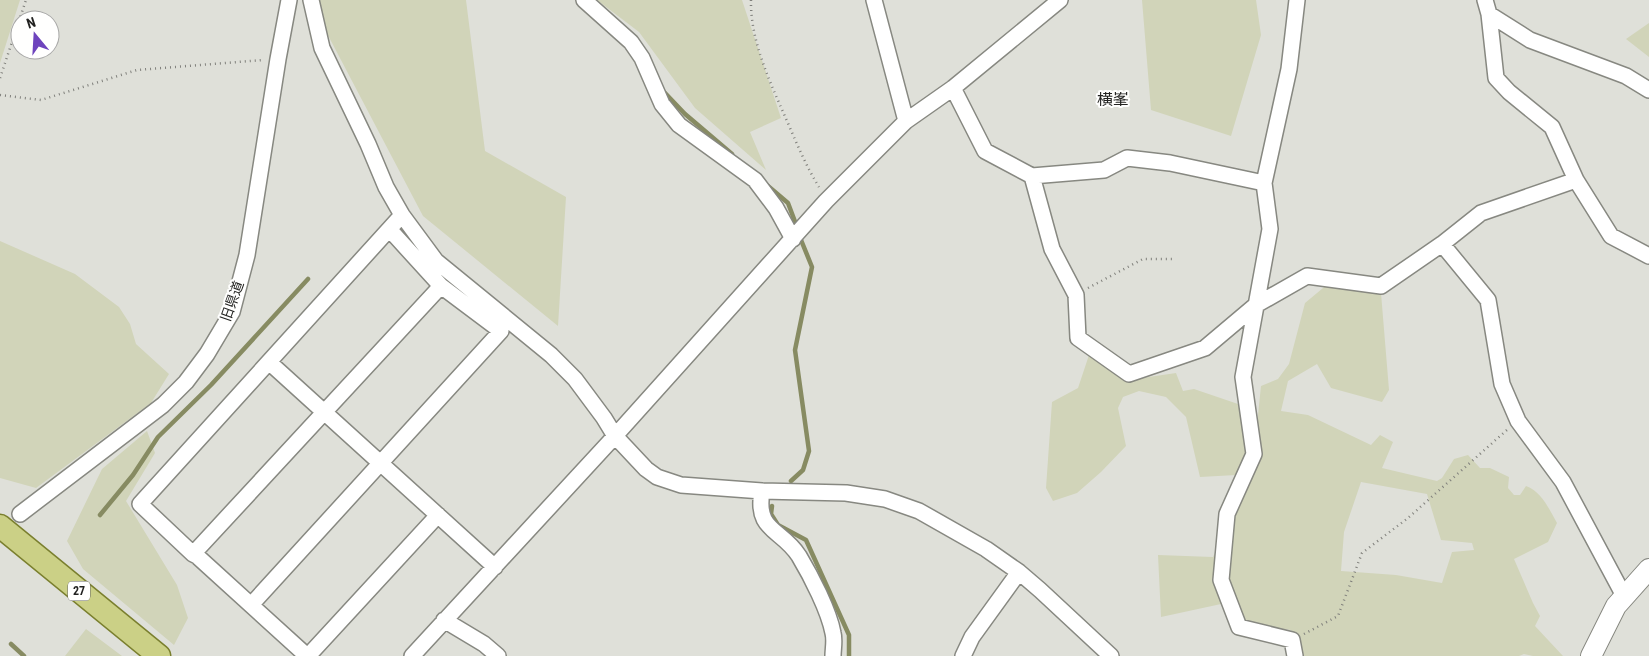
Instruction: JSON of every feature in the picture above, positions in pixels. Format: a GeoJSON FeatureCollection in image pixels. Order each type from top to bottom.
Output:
{"type":"FeatureCollection","features":[{"type":"Feature","properties":{"kind":"main road","name":"27"},"geometry":{"type":"LineString","coordinates":[[0,526],[159,656]]}},
{"type":"Feature","properties":{"kind":"street","name":"旧県道"},"geometry":{"type":"LineString","coordinates":[[20,514],[163,404],[186,382],[207,354],[232,312],[247,255],[289,0]]}},
{"type":"Feature","properties":{"kind":"street"},"geometry":{"type":"LineString","coordinates":[[312,0],[322,48],[368,144],[386,187],[402,215],[436,261],[552,355],[575,379],[615,436],[646,469],[657,477],[681,485],[762,491],[846,493],[885,498],[919,511],[986,549],[1018,572],[1111,656]]}},
{"type":"Feature","properties":{"kind":"street"},"geometry":{"type":"LineString","coordinates":[[584,0],[631,42],[642,58],[662,104],[678,125],[755,180],[798,234]]}},
{"type":"Feature","properties":{"kind":"street"},"geometry":{"type":"LineString","coordinates":[[874,0],[906,121]]}},
{"type":"Feature","properties":{"kind":"street"},"geometry":{"type":"LineString","coordinates":[[412,656],[615,436],[826,201],[906,121],[953,88],[1060,0]]}},
{"type":"Feature","properties":{"kind":"street"},"geometry":{"type":"LineString","coordinates":[[1295,656],[1292,640],[1239,627],[1221,580],[1227,514],[1254,454],[1243,377],[1270,229],[1264,183],[1289,69],[1297,0]]}},
{"type":"Feature","properties":{"kind":"street"},"geometry":{"type":"LineString","coordinates":[[1487,7],[1530,40],[1626,76],[1649,90]]}},
{"type":"Feature","properties":{"kind":"street"},"geometry":{"type":"LineString","coordinates":[[1487,7],[1496,78],[1509,92],[1552,127],[1576,180],[1611,236],[1649,256]]}},
{"type":"Feature","properties":{"kind":"street"},"geometry":{"type":"LineString","coordinates":[[953,88],[985,151],[1032,176],[1104,170],[1127,158],[1170,163],[1264,183]]}},
{"type":"Feature","properties":{"kind":"street"},"geometry":{"type":"LineString","coordinates":[[1032,176],[1052,249],[1076,295],[1078,338],[1129,374],[1205,348],[1256,305],[1308,276],[1381,286],[1442,244],[1481,213],[1576,180]]}},
{"type":"Feature","properties":{"kind":"street"},"geometry":{"type":"LineString","coordinates":[[402,215],[270,363],[140,504],[193,554],[308,656],[438,515]]}},
{"type":"Feature","properties":{"kind":"street"},"geometry":{"type":"LineString","coordinates":[[251,605],[501,331],[440,286],[390,230]]}},
{"type":"Feature","properties":{"kind":"street"},"geometry":{"type":"LineString","coordinates":[[1442,244],[1488,300],[1502,384],[1518,421],[1563,482],[1624,596]]}},
{"type":"Feature","properties":{"kind":"street"},"geometry":{"type":"LineString","coordinates":[[193,554],[440,286]]}},
{"type":"Feature","properties":{"kind":"street"},"geometry":{"type":"LineString","coordinates":[[270,363],[495,567]]}},
{"type":"Feature","properties":{"kind":"street"},"geometry":{"type":"LineString","coordinates":[[762,491],[760,504],[762,519],[798,555],[826,610],[834,634],[833,656]]}},
{"type":"Feature","properties":{"kind":"street"},"geometry":{"type":"LineString","coordinates":[[1591,656],[1616,606],[1649,569]]}},
{"type":"Feature","properties":{"kind":"street"},"geometry":{"type":"LineString","coordinates":[[963,656],[972,637],[1018,572]]}},
{"type":"Feature","properties":{"kind":"street"},"geometry":{"type":"LineString","coordinates":[[444,620],[484,644],[498,656]]}},
{"type":"Feature","properties":{"kind":"path"},"geometry":{"type":"LineString","coordinates":[[0,78],[26,0]]}},
{"type":"Feature","properties":{"kind":"path"},"geometry":{"type":"LineString","coordinates":[[751,0],[751,17],[766,73],[806,166],[826,201]]}},
{"type":"Feature","properties":{"kind":"path"},"geometry":{"type":"LineString","coordinates":[[0,95],[41,100],[137,70],[278,58]]}},
{"type":"Feature","properties":{"kind":"path"},"geometry":{"type":"LineString","coordinates":[[1076,295],[1143,259],[1174,259]]}},
{"type":"Feature","properties":{"kind":"path"},"geometry":{"type":"LineString","coordinates":[[1292,640],[1338,616],[1362,553],[1408,518],[1518,421]]}},
{"type":"Feature","properties":{"kind":"green space"},"geometry":{"type":"Polygon","coordinates":[[[0,0],[20,0],[17,10],[10,10],[10,32],[0,63],[0,0]]]}},
{"type":"Feature","properties":{"kind":"green space"},"geometry":{"type":"Polygon","coordinates":[[[318,0],[466,0],[485,151],[566,197],[558,326],[423,216],[321,22],[318,0]]]}},
{"type":"Feature","properties":{"kind":"green space"},"geometry":{"type":"Polygon","coordinates":[[[597,0],[742,0],[781,118],[750,132],[766,170],[695,108],[639,32],[597,0]]]}},
{"type":"Feature","properties":{"kind":"green space"},"geometry":{"type":"Polygon","coordinates":[[[1142,0],[1256,0],[1261,35],[1231,136],[1151,110],[1142,0]]]}},
{"type":"Feature","properties":{"kind":"green space"},"geometry":{"type":"Polygon","coordinates":[[[1649,23],[1649,57],[1626,39],[1649,23]]]}},
{"type":"Feature","properties":{"kind":"green space"},"geometry":{"type":"Polygon","coordinates":[[[0,241],[75,274],[119,307],[130,324],[136,344],[169,374],[151,403],[36,488],[0,478],[0,241]]]}},
{"type":"Feature","properties":{"kind":"green space"},"geometry":{"type":"Polygon","coordinates":[[[1329,283],[1381,293],[1389,390],[1382,402],[1331,388],[1317,364],[1288,381],[1281,411],[1308,415],[1371,445],[1380,435],[1393,442],[1382,468],[1437,481],[1442,478],[1454,459],[1468,455],[1480,468],[1490,468],[1509,477],[1508,488],[1514,495],[1520,495],[1526,486],[1536,492],[1545,502],[1557,523],[1548,542],[1514,559],[1540,616],[1535,626],[1563,656],[1533,656],[1524,654],[1519,656],[1302,656],[1291,630],[1244,624],[1235,601],[1161,617],[1158,555],[1213,557],[1232,516],[1241,504],[1236,475],[1200,477],[1186,417],[1166,397],[1139,391],[1123,397],[1118,408],[1126,446],[1077,493],[1053,501],[1046,488],[1052,402],[1078,388],[1089,355],[1142,378],[1176,373],[1183,391],[1194,389],[1238,404],[1244,426],[1257,425],[1261,386],[1278,379],[1289,364],[1305,303],[1329,283]],[[1361,482],[1344,532],[1341,571],[1396,575],[1442,583],[1452,552],[1474,550],[1472,543],[1441,540],[1427,494],[1361,482]]]}},
{"type":"Feature","properties":{"kind":"green space"},"geometry":{"type":"Polygon","coordinates":[[[147,431],[155,453],[126,501],[177,585],[188,618],[174,645],[83,569],[67,541],[102,469],[147,431]]]}},
{"type":"Feature","properties":{"kind":"green space"},"geometry":{"type":"Polygon","coordinates":[[[86,629],[122,656],[65,656],[86,629]]]}},
{"type":"Feature","properties":{"kind":"waterway"},"geometry":{"type":"LineString","coordinates":[[665,93],[685,114],[732,154]]}},
{"type":"Feature","properties":{"kind":"waterway"},"geometry":{"type":"LineString","coordinates":[[768,186],[788,203],[797,227]]}},
{"type":"Feature","properties":{"kind":"waterway"},"geometry":{"type":"LineString","coordinates":[[791,481],[803,470],[809,451],[795,350],[812,267],[799,235]]}},
{"type":"Feature","properties":{"kind":"waterway"},"geometry":{"type":"LineString","coordinates":[[100,515],[133,475],[158,437],[211,385],[308,279]]}},
{"type":"Feature","properties":{"kind":"waterway"},"geometry":{"type":"LineString","coordinates":[[772,506],[771,514],[778,525],[806,540],[849,635],[849,656]]}},
{"type":"Feature","properties":{"kind":"waterway"},"geometry":{"type":"LineString","coordinates":[[11,644],[24,656]]}},
{"type":"Feature","properties":{"kind":"district","name":"横峯"},"geometry":{"type":"Point","coordinates":[1113,99]}}]}
